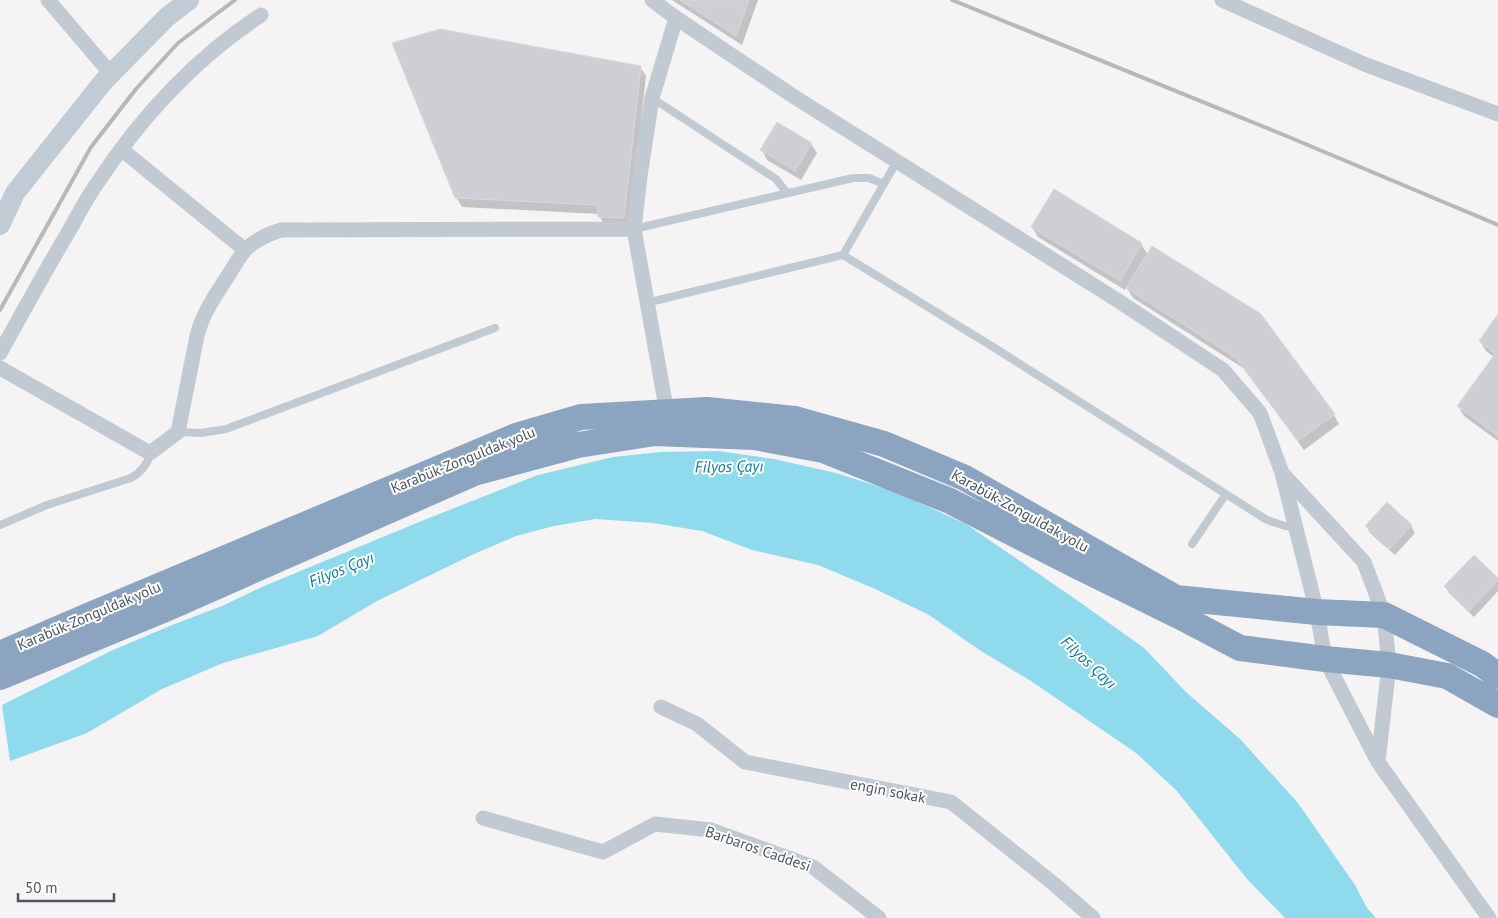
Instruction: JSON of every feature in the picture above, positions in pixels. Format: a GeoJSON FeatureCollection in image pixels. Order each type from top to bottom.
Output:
{"type":"FeatureCollection","features":[{"type":"Feature","properties":{"kind":"highway","name":"Karabük-Zonguldak yolu"},"geometry":{"type":"LineString","coordinates":[[0,654],[516,436],[581,417],[707,410],[795,419],[884,444],[965,478],[1176,598],[1317,612],[1384,615],[1482,664],[1498,676]]}},
{"type":"Feature","properties":{"kind":"highway","name":"Karabük-Zonguldak yolu"},"geometry":{"type":"LineString","coordinates":[[0,677],[163,610],[474,473],[578,445],[655,433],[754,437],[823,450],[950,500],[1240,648],[1389,665],[1447,676],[1498,705]]}},
{"type":"Feature","properties":{"kind":"main road"},"geometry":{"type":"LineString","coordinates":[[0,225],[15,193],[103,82],[167,17],[189,0]]}},
{"type":"Feature","properties":{"kind":"street"},"geometry":{"type":"LineString","coordinates":[[48,0],[111,74]]}},
{"type":"Feature","properties":{"kind":"street"},"geometry":{"type":"LineString","coordinates":[[652,0],[793,96],[1117,300],[1223,370],[1260,413],[1282,473],[1317,612],[1325,659],[1378,762],[1489,918]]}},
{"type":"Feature","properties":{"kind":"street"},"geometry":{"type":"LineString","coordinates":[[1222,0],[1364,64],[1498,114]]}},
{"type":"Feature","properties":{"kind":"street"},"geometry":{"type":"LineString","coordinates":[[0,353],[94,187],[121,149],[192,68],[226,39],[261,15]]}},
{"type":"Feature","properties":{"kind":"street"},"geometry":{"type":"LineString","coordinates":[[667,413],[634,228],[652,98],[676,18]]}},
{"type":"Feature","properties":{"kind":"street"},"geometry":{"type":"LineString","coordinates":[[121,149],[245,250]]}},
{"type":"Feature","properties":{"kind":"street"},"geometry":{"type":"LineString","coordinates":[[0,368],[150,453],[178,432],[200,322],[245,250],[256,240],[281,230],[634,228]]}},
{"type":"Feature","properties":{"kind":"street"},"geometry":{"type":"LineString","coordinates":[[1282,473],[1364,562],[1384,615],[1389,665],[1378,762]]}},
{"type":"Feature","properties":{"kind":"street","name":"engin sokak"},"geometry":{"type":"LineString","coordinates":[[661,708],[697,724],[745,762],[952,802],[1093,918]]}},
{"type":"Feature","properties":{"kind":"street","name":"Barbaros Caddesi"},"geometry":{"type":"LineString","coordinates":[[483,818],[603,852],[655,824],[711,830],[813,867],[879,918]]}},
{"type":"Feature","properties":{"kind":"lane"},"geometry":{"type":"LineString","coordinates":[[652,98],[776,179],[787,193]]}},
{"type":"Feature","properties":{"kind":"lane"},"geometry":{"type":"LineString","coordinates":[[843,255],[897,161]]}},
{"type":"Feature","properties":{"kind":"lane"},"geometry":{"type":"LineString","coordinates":[[634,228],[853,178],[869,178],[884,184]]}},
{"type":"Feature","properties":{"kind":"lane"},"geometry":{"type":"LineString","coordinates":[[646,303],[843,255],[990,345],[1266,520],[1295,527]]}},
{"type":"Feature","properties":{"kind":"lane"},"geometry":{"type":"LineString","coordinates":[[178,432],[201,433],[226,429],[495,328]]}},
{"type":"Feature","properties":{"kind":"lane"},"geometry":{"type":"LineString","coordinates":[[0,526],[47,505],[131,478],[147,464],[150,453]]}},
{"type":"Feature","properties":{"kind":"lane"},"geometry":{"type":"LineString","coordinates":[[1192,544],[1226,494]]}},
{"type":"Feature","properties":{"kind":"water","name":"Filyos Çayı"},"geometry":{"type":"Polygon","coordinates":[[[719,451],[774,459],[836,473],[896,492],[966,524],[1081,603],[1144,648],[1187,693],[1240,739],[1298,803],[1355,885],[1367,908],[1376,918],[1285,918],[1247,879],[1177,791],[1136,753],[1031,681],[981,651],[929,615],[873,588],[818,565],[752,550],[702,531],[653,523],[596,519],[554,526],[516,536],[377,601],[318,636],[223,663],[162,689],[87,733],[10,761],[2,705],[113,650],[424,520],[538,475],[613,457],[661,452],[719,451]]]}},
{"type":"Feature","properties":{"kind":"building"},"geometry":{"type":"Polygon","coordinates":[[[680,0],[749,0],[736,36],[680,0]]]}},
{"type":"Feature","properties":{"kind":"building"},"geometry":{"type":"Polygon","coordinates":[[[440,29],[641,66],[624,218],[598,217],[597,205],[455,198],[392,43],[440,29]]]}},
{"type":"Feature","properties":{"kind":"building"},"geometry":{"type":"Polygon","coordinates":[[[777,122],[812,143],[795,171],[760,150],[777,122]]]}},
{"type":"Feature","properties":{"kind":"building"},"geometry":{"type":"Polygon","coordinates":[[[1054,189],[1142,243],[1120,281],[1031,227],[1054,189]]]}},
{"type":"Feature","properties":{"kind":"building"},"geometry":{"type":"Polygon","coordinates":[[[1152,246],[1261,314],[1335,414],[1298,441],[1236,358],[1126,288],[1152,246]]]}},
{"type":"Feature","properties":{"kind":"building"},"geometry":{"type":"Polygon","coordinates":[[[1498,314],[1498,436],[1457,406],[1495,354],[1479,341],[1498,314]]]}},
{"type":"Feature","properties":{"kind":"building"},"geometry":{"type":"Polygon","coordinates":[[[1387,502],[1412,525],[1390,549],[1365,526],[1387,502]]]}},
{"type":"Feature","properties":{"kind":"building"},"geometry":{"type":"Polygon","coordinates":[[[1474,555],[1498,580],[1469,611],[1444,586],[1474,555]]]}},
{"type":"Feature","properties":{"kind":"railway"},"geometry":{"type":"LineString","coordinates":[[0,310],[91,147],[136,89],[178,43],[235,0]]}},
{"type":"Feature","properties":{"kind":"railway"},"geometry":{"type":"LineString","coordinates":[[952,0],[1284,135],[1498,225]]}}]}
